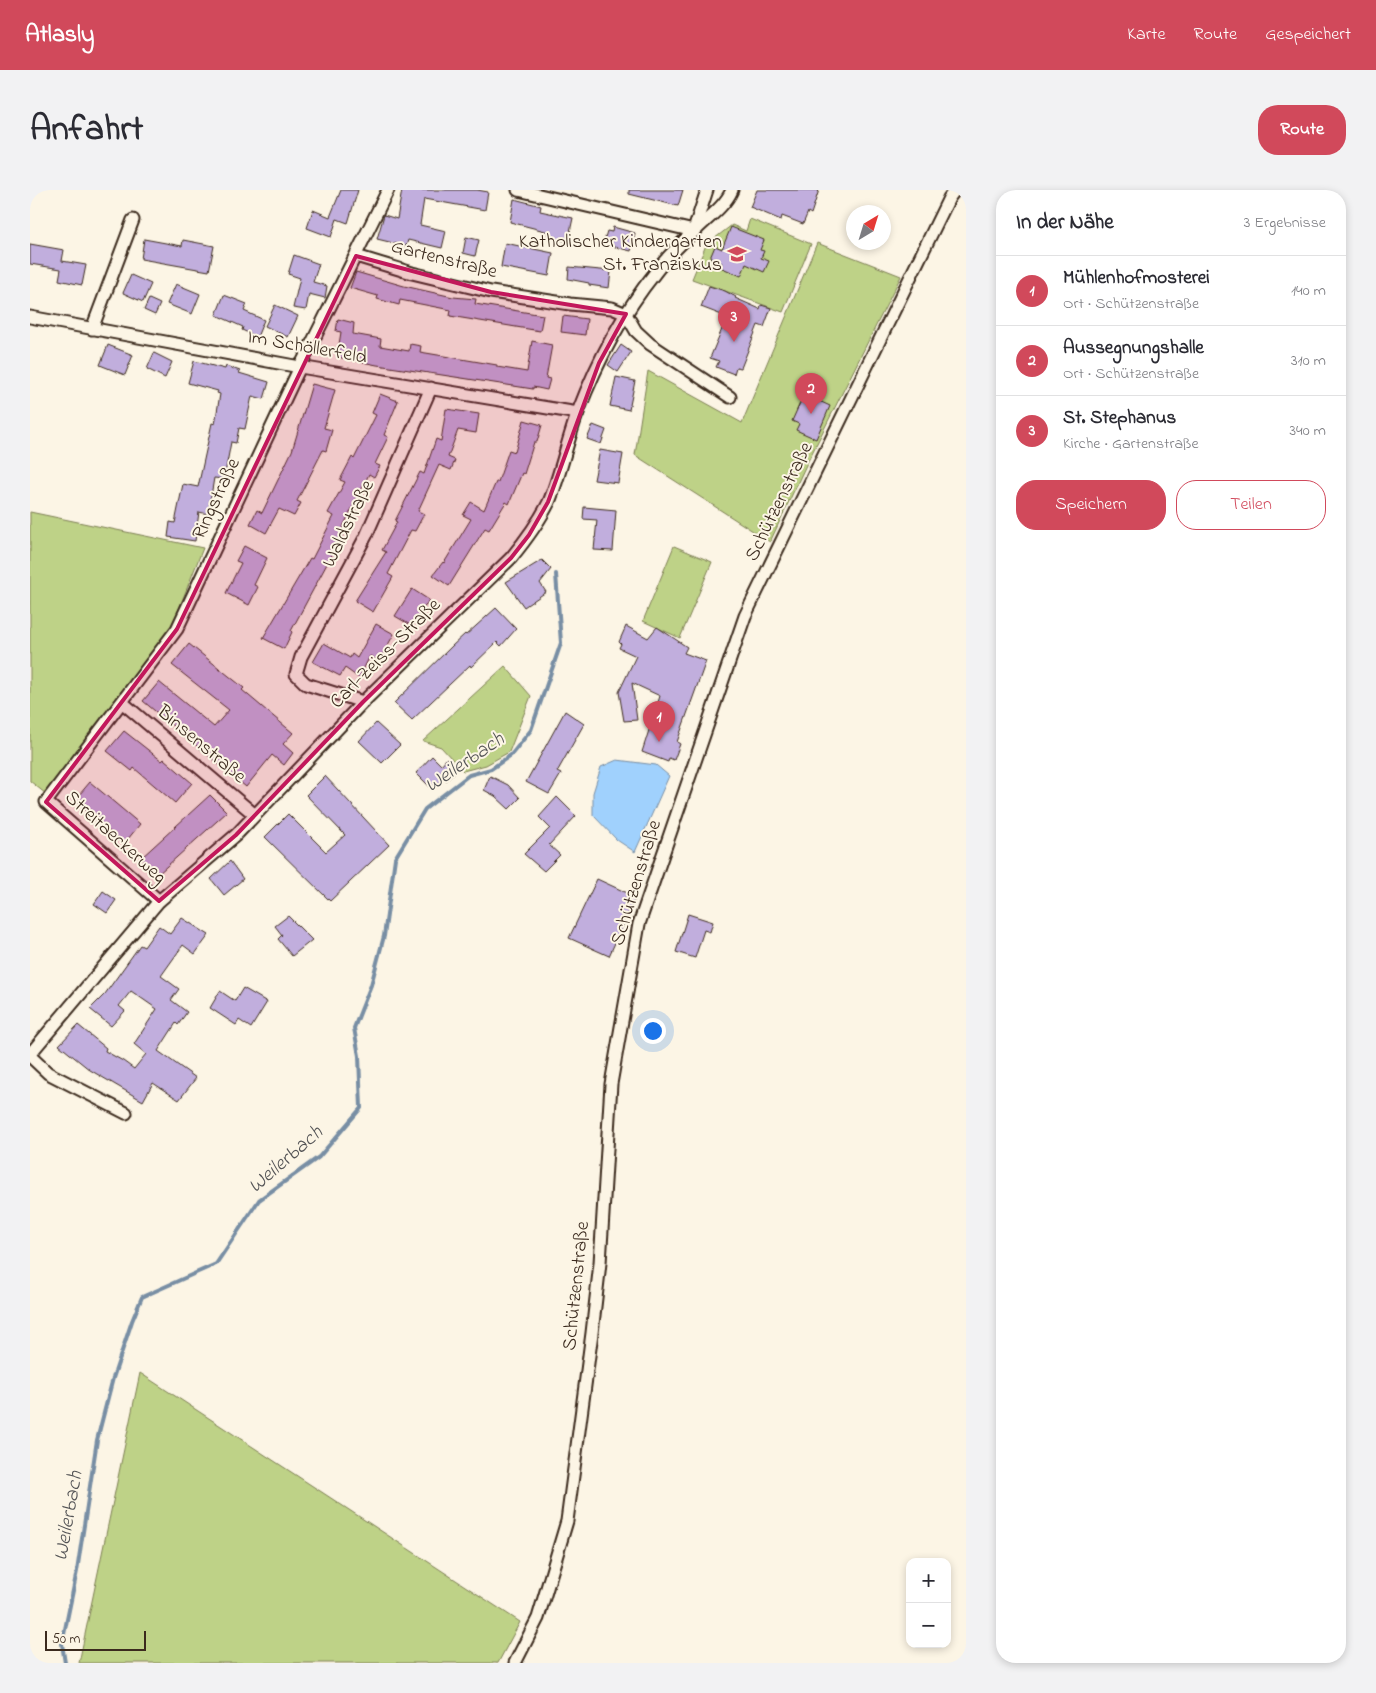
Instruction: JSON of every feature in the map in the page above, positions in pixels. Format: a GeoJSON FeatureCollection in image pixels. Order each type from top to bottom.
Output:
{"type":"FeatureCollection","features":[{"type":"Feature","properties":{"kind":"street","name":"Ringstraße"},"geometry":{"type":"LineString","coordinates":[[46,802],[177,629],[300,367],[388,190]]}},
{"type":"Feature","properties":{"kind":"street"},"geometry":{"type":"LineString","coordinates":[[518,190],[694,232],[707,190]]}},
{"type":"Feature","properties":{"kind":"street","name":"Carl-Zeiss-Straße"},"geometry":{"type":"LineString","coordinates":[[30,1055],[159,902],[236,835],[363,702],[511,558],[529,535],[548,502],[578,413],[599,363],[626,314],[655,272],[720,208],[732,190]]}},
{"type":"Feature","properties":{"kind":"street","name":"Schützenstraße"},"geometry":{"type":"LineString","coordinates":[[515,1663],[538,1618],[566,1521],[600,1263],[611,1084],[639,924],[745,616],[949,198],[955,190]]}},
{"type":"Feature","properties":{"kind":"street"},"geometry":{"type":"LineString","coordinates":[[92,329],[133,220]]}},
{"type":"Feature","properties":{"kind":"street","name":"Gartenstraße"},"geometry":{"type":"LineString","coordinates":[[356,256],[412,273],[491,292],[570,304],[612,308],[626,314]]}},
{"type":"Feature","properties":{"kind":"street"},"geometry":{"type":"LineString","coordinates":[[626,314],[636,331],[650,344],[730,397]]}},
{"type":"Feature","properties":{"kind":"street","name":"Im Schöllerfeld"},"geometry":{"type":"LineString","coordinates":[[30,317],[300,367],[578,413]]}},
{"type":"Feature","properties":{"kind":"street","name":"Waldstraße"},"geometry":{"type":"LineString","coordinates":[[363,702],[306,684],[296,674],[301,657],[366,536],[431,388]]}},
{"type":"Feature","properties":{"kind":"street","name":"Binsenstraße"},"geometry":{"type":"LineString","coordinates":[[122,703],[255,815]]}},
{"type":"Feature","properties":{"kind":"street","name":"Streitaeckerweg"},"geometry":{"type":"LineString","coordinates":[[46,802],[159,902]]}},
{"type":"Feature","properties":{"kind":"street"},"geometry":{"type":"LineString","coordinates":[[30,1055],[48,1073],[126,1113]]}},
{"type":"Feature","properties":{"kind":"highlighted area"},"geometry":{"type":"Polygon","coordinates":[[[356,256],[491,292],[626,314],[599,363],[548,502],[529,535],[511,558],[363,702],[236,835],[159,901],[46,802],[177,629],[356,256]]]}},
{"type":"Feature","properties":{"kind":"green space"},"geometry":{"type":"Polygon","coordinates":[[[750,219],[811,244],[783,312],[692,279],[706,245],[732,225],[746,231],[750,219]]]}},
{"type":"Feature","properties":{"kind":"green space"},"geometry":{"type":"Polygon","coordinates":[[[817,243],[901,276],[806,465],[770,542],[635,455],[648,371],[742,423],[817,243]]]}},
{"type":"Feature","properties":{"kind":"green space"},"geometry":{"type":"Polygon","coordinates":[[[30,512],[203,548],[172,626],[46,794],[30,781],[30,512]]]}},
{"type":"Feature","properties":{"kind":"green space"},"geometry":{"type":"Polygon","coordinates":[[[674,546],[712,562],[680,638],[643,621],[674,546]]]}},
{"type":"Feature","properties":{"kind":"green space"},"geometry":{"type":"Polygon","coordinates":[[[505,666],[531,696],[509,752],[486,765],[463,771],[441,747],[423,741],[505,666]]]}},
{"type":"Feature","properties":{"kind":"green space"},"geometry":{"type":"Polygon","coordinates":[[[140,1373],[520,1622],[498,1663],[79,1663],[140,1373]]]}},
{"type":"Feature","properties":{"kind":"water"},"geometry":{"type":"Polygon","coordinates":[[[617,760],[656,765],[669,776],[635,852],[617,840],[593,815],[593,793],[601,767],[617,760]]]}},
{"type":"Feature","properties":{"kind":"building"},"geometry":{"type":"Polygon","coordinates":[[[341,190],[358,190],[348,223],[337,219],[331,237],[307,228],[313,210],[330,217],[341,190]]]}},
{"type":"Feature","properties":{"kind":"building"},"geometry":{"type":"Polygon","coordinates":[[[402,190],[477,190],[488,192],[485,210],[424,199],[420,225],[446,231],[442,248],[408,240],[406,246],[377,239],[384,215],[397,219],[402,190]]]}},
{"type":"Feature","properties":{"kind":"building"},"geometry":{"type":"Polygon","coordinates":[[[629,190],[683,190],[678,206],[629,194],[629,190]]]}},
{"type":"Feature","properties":{"kind":"building"},"geometry":{"type":"Polygon","coordinates":[[[757,190],[819,190],[811,214],[808,212],[803,224],[782,216],[781,220],[750,207],[757,190]]]}},
{"type":"Feature","properties":{"kind":"building"},"geometry":{"type":"Polygon","coordinates":[[[514,199],[541,206],[540,211],[573,218],[568,241],[547,238],[549,232],[510,222],[514,199]]]}},
{"type":"Feature","properties":{"kind":"building"},"geometry":{"type":"Polygon","coordinates":[[[613,227],[635,233],[631,251],[603,244],[607,231],[612,232],[613,227]]]}},
{"type":"Feature","properties":{"kind":"building","name":"Katholischer Kindergarten St. Franziskus"},"geometry":{"type":"Polygon","coordinates":[[[731,227],[764,240],[760,250],[764,251],[761,258],[769,261],[764,272],[746,264],[741,276],[720,267],[722,263],[710,258],[715,246],[722,249],[731,227]]]}},
{"type":"Feature","properties":{"kind":"building"},"geometry":{"type":"Polygon","coordinates":[[[466,237],[479,240],[475,256],[463,253],[466,237]]]}},
{"type":"Feature","properties":{"kind":"building"},"geometry":{"type":"Polygon","coordinates":[[[144,239],[182,246],[183,240],[214,246],[209,271],[141,259],[144,239]]]}},
{"type":"Feature","properties":{"kind":"building"},"geometry":{"type":"Polygon","coordinates":[[[505,243],[553,253],[549,276],[501,267],[505,243]]]}},
{"type":"Feature","properties":{"kind":"building"},"geometry":{"type":"Polygon","coordinates":[[[30,244],[64,250],[62,261],[86,265],[82,285],[59,280],[61,269],[30,264],[30,244]]]}},
{"type":"Feature","properties":{"kind":"building"},"geometry":{"type":"Polygon","coordinates":[[[294,255],[319,264],[313,282],[327,286],[325,298],[309,294],[306,310],[293,308],[300,278],[288,274],[294,255]]]}},
{"type":"Feature","properties":{"kind":"building"},"geometry":{"type":"Polygon","coordinates":[[[569,267],[611,271],[609,288],[568,279],[569,267]]]}},
{"type":"Feature","properties":{"kind":"building"},"geometry":{"type":"Polygon","coordinates":[[[356,272],[404,286],[453,297],[476,299],[475,304],[543,315],[540,331],[450,316],[451,310],[400,300],[399,305],[377,299],[378,296],[350,288],[356,272]]]}},
{"type":"Feature","properties":{"kind":"building"},"geometry":{"type":"Polygon","coordinates":[[[131,275],[151,284],[143,302],[123,293],[131,275]]]}},
{"type":"Feature","properties":{"kind":"building"},"geometry":{"type":"Polygon","coordinates":[[[176,284],[200,294],[192,314],[167,304],[176,284]]]}},
{"type":"Feature","properties":{"kind":"building"},"geometry":{"type":"Polygon","coordinates":[[[709,286],[725,291],[735,298],[760,309],[761,305],[771,308],[764,327],[758,325],[741,368],[736,367],[734,374],[716,367],[719,361],[710,358],[727,317],[701,307],[709,286]]]}},
{"type":"Feature","properties":{"kind":"building"},"geometry":{"type":"Polygon","coordinates":[[[224,295],[247,304],[244,311],[264,320],[257,337],[242,330],[243,327],[216,315],[224,295]]]}},
{"type":"Feature","properties":{"kind":"building"},"geometry":{"type":"Polygon","coordinates":[[[149,299],[160,304],[155,315],[144,310],[149,299]]]}},
{"type":"Feature","properties":{"kind":"building"},"geometry":{"type":"Polygon","coordinates":[[[275,305],[298,316],[288,337],[265,326],[275,305]]]}},
{"type":"Feature","properties":{"kind":"building"},"geometry":{"type":"Polygon","coordinates":[[[563,316],[587,319],[585,335],[561,332],[563,316]]]}},
{"type":"Feature","properties":{"kind":"building"},"geometry":{"type":"Polygon","coordinates":[[[338,319],[354,323],[353,334],[381,339],[380,346],[409,351],[410,344],[421,346],[420,352],[527,372],[532,341],[552,345],[546,378],[550,379],[547,390],[377,365],[337,357],[341,332],[336,331],[338,319]]]}},
{"type":"Feature","properties":{"kind":"building"},"geometry":{"type":"Polygon","coordinates":[[[108,345],[133,355],[125,375],[100,365],[108,345]]]}},
{"type":"Feature","properties":{"kind":"building"},"geometry":{"type":"Polygon","coordinates":[[[621,345],[631,352],[618,372],[608,365],[621,345]]]}},
{"type":"Feature","properties":{"kind":"building"},"geometry":{"type":"Polygon","coordinates":[[[154,353],[172,362],[165,378],[147,369],[154,353]]]}},
{"type":"Feature","properties":{"kind":"building"},"geometry":{"type":"Polygon","coordinates":[[[194,361],[225,369],[226,366],[240,371],[239,373],[269,382],[264,399],[252,396],[245,429],[239,428],[236,443],[231,442],[224,479],[214,478],[208,514],[199,512],[195,541],[168,537],[170,522],[175,523],[183,484],[198,487],[212,423],[215,424],[220,394],[217,393],[218,391],[188,383],[194,361]]]}},
{"type":"Feature","properties":{"kind":"building"},"geometry":{"type":"Polygon","coordinates":[[[616,377],[635,381],[629,410],[610,406],[616,377]]]}},
{"type":"Feature","properties":{"kind":"building"},"geometry":{"type":"Polygon","coordinates":[[[312,384],[335,390],[324,428],[332,430],[326,451],[323,450],[297,501],[301,503],[294,516],[279,509],[266,533],[250,524],[257,510],[262,513],[292,451],[312,384]]]}},
{"type":"Feature","properties":{"kind":"building"},"geometry":{"type":"Polygon","coordinates":[[[380,394],[398,401],[384,435],[388,437],[375,464],[380,466],[374,477],[369,474],[340,533],[343,534],[291,631],[284,649],[263,638],[310,558],[312,559],[334,516],[328,513],[345,482],[340,480],[352,457],[354,459],[376,415],[372,413],[380,394]]]}},
{"type":"Feature","properties":{"kind":"building"},"geometry":{"type":"Polygon","coordinates":[[[804,394],[830,406],[816,439],[796,430],[799,424],[792,421],[804,394]]]}},
{"type":"Feature","properties":{"kind":"building"},"geometry":{"type":"Polygon","coordinates":[[[446,409],[479,414],[476,433],[458,430],[448,457],[455,460],[451,470],[439,465],[418,511],[424,514],[415,531],[411,530],[388,574],[393,577],[373,612],[355,601],[386,552],[382,550],[420,472],[424,474],[436,439],[441,441],[446,409]]]}},
{"type":"Feature","properties":{"kind":"building"},"geometry":{"type":"Polygon","coordinates":[[[524,420],[542,425],[537,442],[534,442],[524,474],[522,473],[509,504],[506,502],[489,530],[485,528],[449,586],[433,575],[444,563],[471,519],[463,515],[471,502],[484,510],[496,482],[498,482],[509,450],[515,452],[524,420]]]}},
{"type":"Feature","properties":{"kind":"building"},"geometry":{"type":"Polygon","coordinates":[[[593,425],[606,430],[601,444],[587,439],[593,425]]]}},
{"type":"Feature","properties":{"kind":"building"},"geometry":{"type":"Polygon","coordinates":[[[600,450],[623,454],[618,483],[594,480],[600,450]]]}},
{"type":"Feature","properties":{"kind":"building"},"geometry":{"type":"Polygon","coordinates":[[[584,507],[616,510],[613,551],[594,550],[597,520],[583,519],[584,507]]]}},
{"type":"Feature","properties":{"kind":"building"},"geometry":{"type":"Polygon","coordinates":[[[244,546],[267,558],[254,585],[258,587],[249,605],[226,593],[241,563],[236,561],[244,546]]]}},
{"type":"Feature","properties":{"kind":"building"},"geometry":{"type":"Polygon","coordinates":[[[542,560],[551,569],[540,583],[546,592],[524,607],[506,582],[542,560]]]}},
{"type":"Feature","properties":{"kind":"building"},"geometry":{"type":"Polygon","coordinates":[[[412,589],[429,600],[412,626],[395,616],[412,589]]]}},
{"type":"Feature","properties":{"kind":"building"},"geometry":{"type":"Polygon","coordinates":[[[496,608],[516,629],[501,646],[497,642],[471,667],[470,665],[412,720],[394,703],[452,646],[496,608]]]}},
{"type":"Feature","properties":{"kind":"building"},"geometry":{"type":"Polygon","coordinates":[[[376,624],[394,634],[379,661],[370,656],[359,678],[345,668],[340,676],[313,662],[324,643],[350,658],[352,654],[357,658],[376,624]]]}},
{"type":"Feature","properties":{"kind":"building"},"geometry":{"type":"Polygon","coordinates":[[[626,626],[648,638],[657,627],[687,647],[684,653],[706,661],[677,742],[680,744],[674,760],[669,758],[668,762],[642,752],[660,696],[632,683],[637,720],[624,721],[619,692],[636,656],[619,648],[621,644],[619,642],[626,626]]]}},
{"type":"Feature","properties":{"kind":"building"},"geometry":{"type":"Polygon","coordinates":[[[189,644],[244,688],[242,690],[293,733],[283,744],[293,753],[284,765],[272,755],[246,787],[143,701],[159,682],[214,727],[229,710],[172,665],[189,644]]]}},
{"type":"Feature","properties":{"kind":"building"},"geometry":{"type":"Polygon","coordinates":[[[565,711],[584,724],[557,772],[561,774],[549,794],[526,782],[565,711]]]}},
{"type":"Feature","properties":{"kind":"building"},"geometry":{"type":"Polygon","coordinates":[[[376,723],[400,745],[382,763],[359,741],[376,723]]]}},
{"type":"Feature","properties":{"kind":"building"},"geometry":{"type":"Polygon","coordinates":[[[124,731],[162,761],[164,759],[192,783],[175,803],[134,768],[132,771],[107,751],[124,731]]]}},
{"type":"Feature","properties":{"kind":"building"},"geometry":{"type":"Polygon","coordinates":[[[432,756],[441,765],[447,758],[458,769],[446,781],[444,778],[433,790],[416,773],[432,756]]]}},
{"type":"Feature","properties":{"kind":"building"},"geometry":{"type":"Polygon","coordinates":[[[325,776],[389,845],[330,901],[265,837],[288,814],[326,852],[345,835],[306,795],[325,776]]]}},
{"type":"Feature","properties":{"kind":"building"},"geometry":{"type":"Polygon","coordinates":[[[490,776],[508,785],[520,798],[509,809],[495,796],[484,790],[490,776]]]}},
{"type":"Feature","properties":{"kind":"building"},"geometry":{"type":"Polygon","coordinates":[[[90,782],[140,824],[124,844],[74,801],[90,782]]]}},
{"type":"Feature","properties":{"kind":"building"},"geometry":{"type":"Polygon","coordinates":[[[210,795],[227,812],[157,875],[141,858],[210,795]]]}},
{"type":"Feature","properties":{"kind":"building"},"geometry":{"type":"Polygon","coordinates":[[[557,797],[576,816],[549,845],[560,855],[544,871],[524,854],[550,828],[539,817],[557,797]]]}},
{"type":"Feature","properties":{"kind":"building"},"geometry":{"type":"Polygon","coordinates":[[[230,861],[243,879],[224,895],[211,879],[230,861]]]}},
{"type":"Feature","properties":{"kind":"building"},"geometry":{"type":"Polygon","coordinates":[[[597,879],[636,897],[609,956],[569,938],[597,879]]]}},
{"type":"Feature","properties":{"kind":"building"},"geometry":{"type":"Polygon","coordinates":[[[103,891],[116,900],[107,913],[94,904],[103,891]]]}},
{"type":"Feature","properties":{"kind":"building"},"geometry":{"type":"Polygon","coordinates":[[[688,914],[713,922],[710,932],[704,930],[695,958],[676,952],[688,914]]]}},
{"type":"Feature","properties":{"kind":"building"},"geometry":{"type":"Polygon","coordinates":[[[288,916],[312,940],[292,956],[278,939],[282,935],[275,926],[288,916]]]}},
{"type":"Feature","properties":{"kind":"building"},"geometry":{"type":"Polygon","coordinates":[[[182,918],[209,935],[195,954],[183,945],[161,976],[179,989],[171,1000],[187,1012],[178,1025],[176,1023],[158,1051],[196,1078],[179,1100],[153,1083],[143,1101],[90,1070],[59,1045],[78,1025],[106,1048],[105,1051],[134,1069],[146,1054],[134,1044],[157,1009],[131,991],[119,1006],[125,1011],[111,1026],[90,1009],[105,994],[140,945],[144,947],[159,926],[170,934],[182,918]]]}},
{"type":"Feature","properties":{"kind":"building"},"geometry":{"type":"Polygon","coordinates":[[[243,988],[267,1002],[251,1028],[239,1020],[236,1025],[210,1008],[220,991],[235,1001],[243,988]]]}},
{"type":"Feature","properties":{"kind":"waterway","name":"Weilerbach"},"geometry":{"type":"LineString","coordinates":[[65,1663],[62,1644],[77,1571],[97,1440],[113,1378],[142,1297],[216,1264],[259,1200],[319,1157],[361,1108],[359,1056],[354,1028],[371,985],[384,936],[395,858],[425,809],[469,775],[491,769],[511,755],[531,730],[561,643],[556,574]]}},
{"type":"Feature","properties":{"kind":"place","name":"Katholischer Kindergarten St. Franziskus"},"geometry":{"type":"Point","coordinates":[737,254]}},
{"type":"Feature","properties":{"kind":"place","name":"St. Stephanus"},"geometry":{"type":"Point","coordinates":[734,342]}},
{"type":"Feature","properties":{"kind":"place","name":"Aussegnungshalle"},"geometry":{"type":"Point","coordinates":[811,414]}},
{"type":"Feature","properties":{"kind":"place","name":"Mühlenhofmosterei"},"geometry":{"type":"Point","coordinates":[659,742]}}]}
